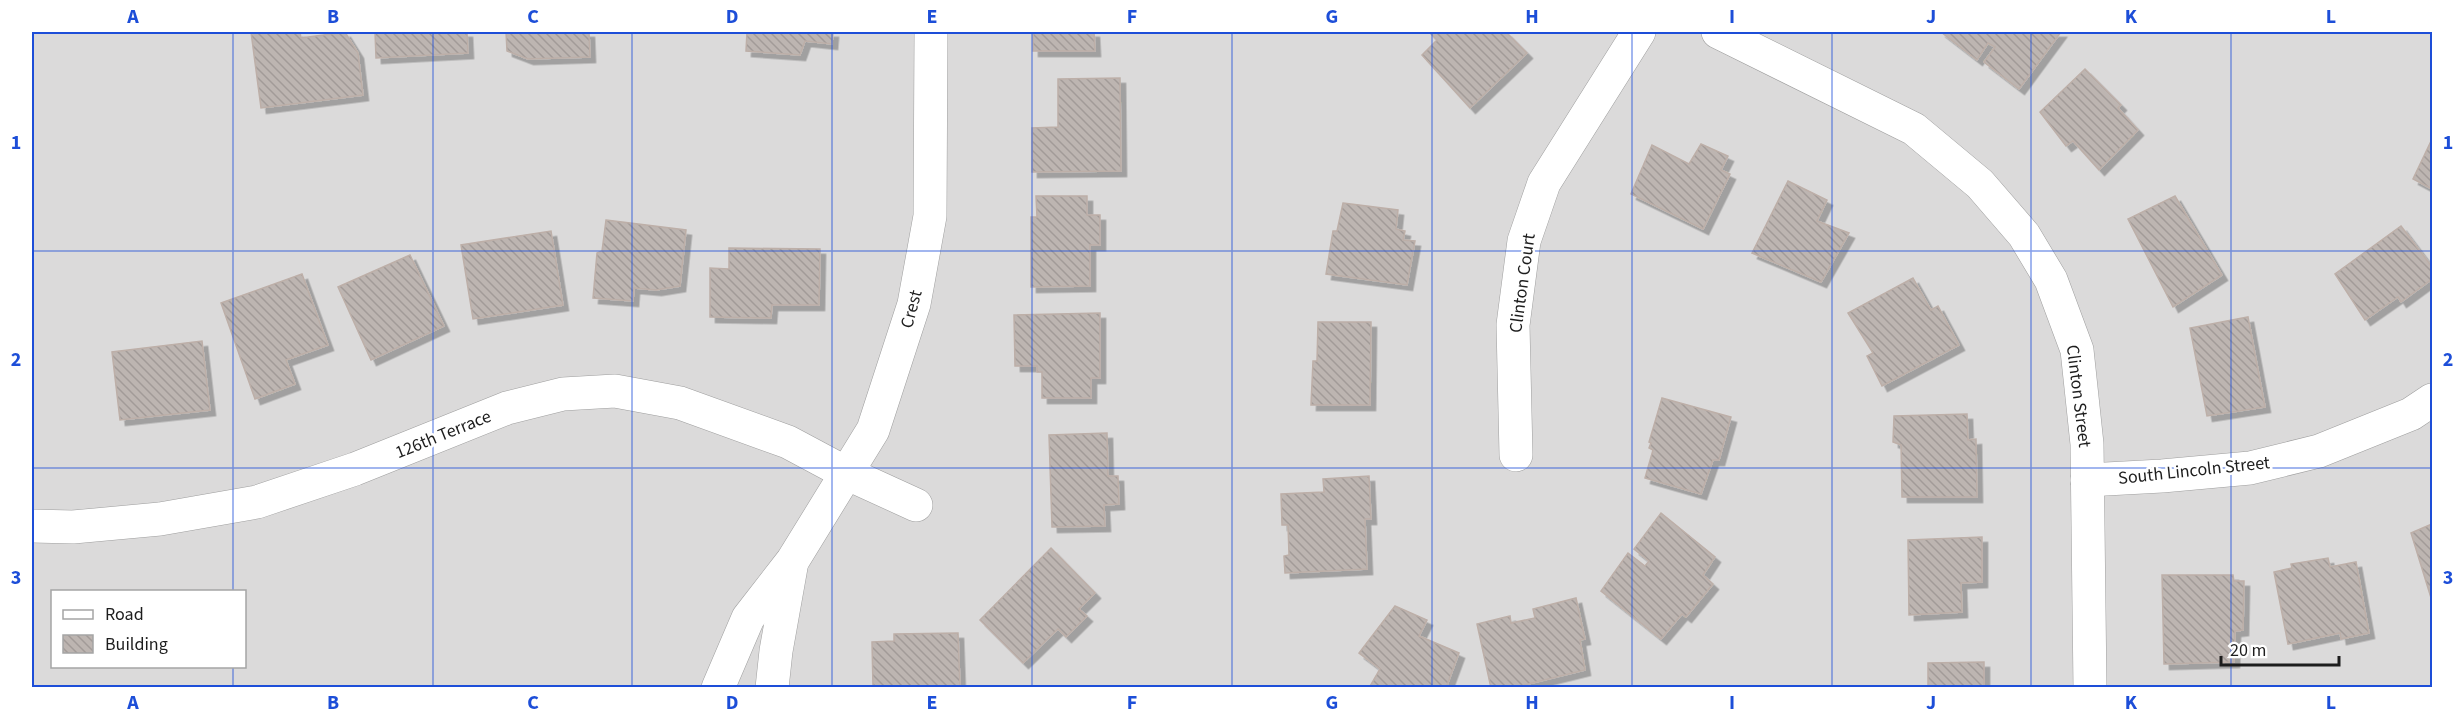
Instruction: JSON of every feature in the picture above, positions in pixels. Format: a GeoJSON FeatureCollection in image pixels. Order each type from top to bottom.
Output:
{"type":"FeatureCollection","features":[{"type":"Feature","properties":{"kind":"street","name":"Crest"},"geometry":{"type":"LineString","coordinates":[[718,687],[748,618],[793,560],[873,430],[914,304],[930,216],[931,32]]}},
{"type":"Feature","properties":{"kind":"street","name":"Clinton Court"},"geometry":{"type":"LineString","coordinates":[[1516,455],[1514,325],[1524,241],[1544,183],[1639,32]]}},
{"type":"Feature","properties":{"kind":"street","name":"Clinton Street"},"geometry":{"type":"LineString","coordinates":[[1718,32],[1914,129],[1980,184],[2024,235],[2051,280],[2077,350],[2086,444],[2090,687]]}},
{"type":"Feature","properties":{"kind":"street","name":"126th Terrace"},"geometry":{"type":"LineString","coordinates":[[32,526],[73,527],[160,519],[257,502],[355,469],[507,408],[563,394],[605,391],[680,403],[788,442],[846,473],[916,505]]}},
{"type":"Feature","properties":{"kind":"street","name":"South Lincoln Street"},"geometry":{"type":"LineString","coordinates":[[2087,480],[2250,468],[2319,451],[2411,414],[2433,400]]}},
{"type":"Feature","properties":{"kind":"street","name":"Crest"},"geometry":{"type":"LineString","coordinates":[[772,687],[776,651],[793,560]]}},
{"type":"Feature","properties":{"kind":"shaded area"},"geometry":{"type":"Polygon","coordinates":[[[32,32],[2432,32],[2432,687],[32,687],[32,32]]]}},
{"type":"Feature","properties":{"kind":"building"},"geometry":{"type":"Polygon","coordinates":[[[251,32],[300,32],[301,38],[345,32],[358,53],[363,95],[261,108],[251,32]]]}},
{"type":"Feature","properties":{"kind":"building"},"geometry":{"type":"Polygon","coordinates":[[[375,32],[467,32],[468,53],[376,58],[375,32]]]}},
{"type":"Feature","properties":{"kind":"building"},"geometry":{"type":"Polygon","coordinates":[[[506,32],[589,32],[590,57],[528,59],[507,51],[506,32]]]}},
{"type":"Feature","properties":{"kind":"building"},"geometry":{"type":"Polygon","coordinates":[[[747,32],[833,32],[832,44],[805,41],[800,55],[746,51],[747,32]]]}},
{"type":"Feature","properties":{"kind":"building"},"geometry":{"type":"Polygon","coordinates":[[[1033,32],[1094,32],[1095,51],[1033,51],[1033,32]]]}},
{"type":"Feature","properties":{"kind":"building"},"geometry":{"type":"Polygon","coordinates":[[[1429,32],[1506,32],[1527,53],[1470,108],[1422,55],[1437,40],[1429,32]]]}},
{"type":"Feature","properties":{"kind":"building"},"geometry":{"type":"Polygon","coordinates":[[[1941,32],[2061,32],[2019,89],[1984,62],[1995,47],[1988,43],[1977,60],[1941,32]]]}},
{"type":"Feature","properties":{"kind":"building"},"geometry":{"type":"Polygon","coordinates":[[[2085,69],[2121,105],[2118,108],[2138,130],[2099,170],[2073,141],[2066,146],[2040,112],[2085,69]]]}},
{"type":"Feature","properties":{"kind":"building"},"geometry":{"type":"Polygon","coordinates":[[[1120,78],[1121,171],[1032,172],[1032,128],[1058,127],[1058,79],[1120,78]]]}},
{"type":"Feature","properties":{"kind":"building"},"geometry":{"type":"Polygon","coordinates":[[[2432,139],[2432,189],[2413,179],[2432,139]]]}},
{"type":"Feature","properties":{"kind":"building"},"geometry":{"type":"Polygon","coordinates":[[[1701,144],[1728,156],[1721,170],[1730,174],[1703,229],[1631,194],[1652,145],[1689,164],[1701,144]]]}},
{"type":"Feature","properties":{"kind":"building"},"geometry":{"type":"Polygon","coordinates":[[[1788,181],[1827,200],[1817,221],[1849,233],[1821,282],[1752,253],[1788,181]]]}},
{"type":"Feature","properties":{"kind":"building"},"geometry":{"type":"Polygon","coordinates":[[[1036,196],[1087,196],[1087,215],[1100,215],[1100,245],[1090,245],[1090,286],[1031,287],[1031,217],[1037,217],[1036,196]]]}},
{"type":"Feature","properties":{"kind":"building"},"geometry":{"type":"Polygon","coordinates":[[[2175,196],[2222,275],[2173,307],[2128,219],[2175,196]]]}},
{"type":"Feature","properties":{"kind":"building"},"geometry":{"type":"Polygon","coordinates":[[[1343,203],[1398,210],[1396,229],[1405,231],[1403,240],[1415,241],[1407,285],[1326,274],[1333,231],[1337,231],[1343,203]]]}},
{"type":"Feature","properties":{"kind":"building"},"geometry":{"type":"Polygon","coordinates":[[[606,220],[686,230],[680,286],[656,290],[634,288],[633,301],[593,298],[597,253],[602,251],[606,220]]]}},
{"type":"Feature","properties":{"kind":"building"},"geometry":{"type":"Polygon","coordinates":[[[2401,226],[2432,267],[2432,279],[2401,302],[2398,297],[2365,320],[2335,274],[2401,226]]]}},
{"type":"Feature","properties":{"kind":"building"},"geometry":{"type":"Polygon","coordinates":[[[551,231],[563,305],[473,319],[461,245],[551,231]]]}},
{"type":"Feature","properties":{"kind":"building"},"geometry":{"type":"Polygon","coordinates":[[[729,248],[820,249],[819,305],[772,305],[771,318],[710,317],[710,268],[729,269],[729,248]]]}},
{"type":"Feature","properties":{"kind":"building"},"geometry":{"type":"Polygon","coordinates":[[[410,255],[444,326],[371,360],[338,287],[410,255]]]}},
{"type":"Feature","properties":{"kind":"building"},"geometry":{"type":"Polygon","coordinates":[[[302,274],[328,345],[286,360],[295,384],[255,399],[221,303],[302,274]]]}},
{"type":"Feature","properties":{"kind":"building"},"geometry":{"type":"Polygon","coordinates":[[[1913,278],[1931,310],[1938,306],[1959,345],[1882,386],[1867,356],[1873,353],[1848,313],[1913,278]]]}},
{"type":"Feature","properties":{"kind":"building"},"geometry":{"type":"Polygon","coordinates":[[[1100,313],[1100,378],[1091,378],[1091,398],[1042,398],[1042,372],[1037,372],[1037,366],[1015,366],[1014,315],[1100,313]]]}},
{"type":"Feature","properties":{"kind":"building"},"geometry":{"type":"Polygon","coordinates":[[[2248,317],[2265,407],[2207,416],[2190,328],[2248,317]]]}},
{"type":"Feature","properties":{"kind":"building"},"geometry":{"type":"Polygon","coordinates":[[[1318,322],[1371,322],[1370,405],[1311,405],[1313,361],[1317,361],[1318,322]]]}},
{"type":"Feature","properties":{"kind":"building"},"geometry":{"type":"Polygon","coordinates":[[[202,341],[210,410],[120,420],[112,352],[202,341]]]}},
{"type":"Feature","properties":{"kind":"building"},"geometry":{"type":"Polygon","coordinates":[[[1662,398],[1731,417],[1719,460],[1713,460],[1701,494],[1645,478],[1653,450],[1649,448],[1651,443],[1649,442],[1662,398]]]}},
{"type":"Feature","properties":{"kind":"building"},"geometry":{"type":"Polygon","coordinates":[[[1967,414],[1968,440],[1976,439],[1977,497],[1902,497],[1901,445],[1893,442],[1894,416],[1967,414]]]}},
{"type":"Feature","properties":{"kind":"building"},"geometry":{"type":"Polygon","coordinates":[[[1107,433],[1108,476],[1118,476],[1119,504],[1104,505],[1105,526],[1052,527],[1049,435],[1107,433]]]}},
{"type":"Feature","properties":{"kind":"building"},"geometry":{"type":"Polygon","coordinates":[[[1369,476],[1371,519],[1365,519],[1367,569],[1285,573],[1284,556],[1289,555],[1288,525],[1282,525],[1281,494],[1324,492],[1323,479],[1369,476]]]}},
{"type":"Feature","properties":{"kind":"building"},"geometry":{"type":"Polygon","coordinates":[[[1661,513],[1715,557],[1703,575],[1713,584],[1686,617],[1682,614],[1661,639],[1601,591],[1628,553],[1645,566],[1649,561],[1634,549],[1661,513]]]}},
{"type":"Feature","properties":{"kind":"building"},"geometry":{"type":"Polygon","coordinates":[[[2432,524],[2432,601],[2411,533],[2432,524]]]}},
{"type":"Feature","properties":{"kind":"building"},"geometry":{"type":"Polygon","coordinates":[[[1982,537],[1982,582],[1961,583],[1962,612],[1909,615],[1908,540],[1982,537]]]}},
{"type":"Feature","properties":{"kind":"building"},"geometry":{"type":"Polygon","coordinates":[[[1051,548],[1095,593],[1079,609],[1087,616],[1066,637],[1058,629],[1023,663],[980,620],[1051,548]]]}},
{"type":"Feature","properties":{"kind":"building"},"geometry":{"type":"Polygon","coordinates":[[[2328,558],[2330,567],[2356,562],[2369,633],[2341,639],[2340,633],[2288,644],[2274,572],[2292,568],[2291,564],[2328,558]]]}},
{"type":"Feature","properties":{"kind":"building"},"geometry":{"type":"Polygon","coordinates":[[[2162,575],[2233,575],[2234,581],[2244,581],[2243,630],[2235,631],[2234,662],[2164,664],[2162,575]]]}},
{"type":"Feature","properties":{"kind":"building"},"geometry":{"type":"Polygon","coordinates":[[[1576,598],[1585,639],[1580,640],[1585,670],[1512,688],[1491,688],[1477,624],[1510,616],[1511,623],[1535,618],[1533,609],[1576,598]]]}},
{"type":"Feature","properties":{"kind":"building"},"geometry":{"type":"Polygon","coordinates":[[[1395,606],[1427,620],[1419,636],[1459,653],[1446,688],[1369,688],[1380,669],[1359,653],[1395,606]]]}},
{"type":"Feature","properties":{"kind":"building"},"geometry":{"type":"Polygon","coordinates":[[[958,633],[960,688],[873,688],[872,642],[894,641],[894,634],[958,633]]]}},
{"type":"Feature","properties":{"kind":"building"},"geometry":{"type":"Polygon","coordinates":[[[1984,662],[1984,688],[1928,688],[1928,663],[1984,662]]]}}]}
